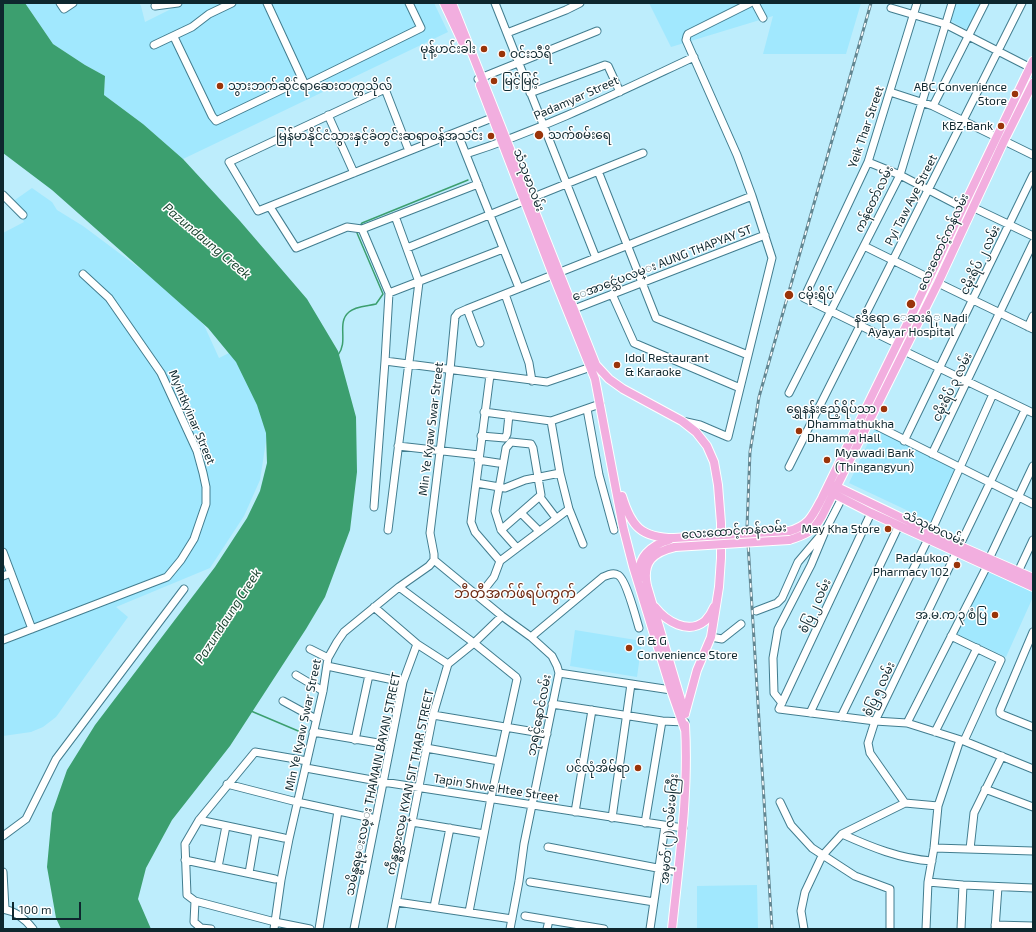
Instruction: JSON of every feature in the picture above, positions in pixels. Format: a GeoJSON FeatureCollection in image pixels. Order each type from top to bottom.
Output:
{"type":"FeatureCollection","features":[{"type":"Feature","properties":{"kind":"main road","name":"သံသုမာလမ်း"},"geometry":{"type":"LineString","coordinates":[[444,3],[480,78],[492,118],[505,142]]}},
{"type":"Feature","properties":{"kind":"main road","name":"သံသုမာလမ်း"},"geometry":{"type":"LineString","coordinates":[[452,3],[527,200],[593,366],[611,456]]}},
{"type":"Feature","properties":{"kind":"main road","name":"လေးထောင့်ကန်လမ်း"},"geometry":{"type":"LineString","coordinates":[[649,616],[639,571],[641,561],[646,553],[656,545],[788,531],[797,529],[808,521],[815,512],[831,488],[869,422],[938,283],[972,210],[1032,66]]}},
{"type":"Feature","properties":{"kind":"main road","name":"လေးထောင့်ကန်လမ်း"},"geometry":{"type":"LineString","coordinates":[[674,689],[645,574],[647,565],[656,554],[674,543],[788,540],[806,535],[818,524],[831,488],[963,206],[1033,84]]}},
{"type":"Feature","properties":{"kind":"main road"},"geometry":{"type":"LineString","coordinates":[[929,278],[938,283]]}},
{"type":"Feature","properties":{"kind":"main road"},"geometry":{"type":"LineString","coordinates":[[910,318],[918,322]]}},
{"type":"Feature","properties":{"kind":"main road","name":"သံသုမာလမ်း"},"geometry":{"type":"LineString","coordinates":[[593,366],[623,389],[682,421],[696,432],[707,446],[714,462],[718,484],[721,523],[719,587],[711,637],[697,670],[684,722]]}},
{"type":"Feature","properties":{"kind":"main road","name":"လေးထောင့်ကန်လမ်း"},"geometry":{"type":"LineString","coordinates":[[611,456],[623,527],[633,566],[684,722]]}},
{"type":"Feature","properties":{"kind":"main road"},"geometry":{"type":"LineString","coordinates":[[611,456],[628,513],[637,527],[646,534],[674,543]]}},
{"type":"Feature","properties":{"kind":"main road","name":"သံသုမာလမ်း"},"geometry":{"type":"LineString","coordinates":[[831,488],[842,498],[871,513],[899,525],[929,535]]}},
{"type":"Feature","properties":{"kind":"main road","name":"သံသုမာလမ်း"},"geometry":{"type":"LineString","coordinates":[[831,488],[958,549],[988,562],[1033,578]]}},
{"type":"Feature","properties":{"kind":"main road","name":"သံသုမာလမ်း"},"geometry":{"type":"LineString","coordinates":[[988,562],[1033,587]]}},
{"type":"Feature","properties":{"kind":"main road"},"geometry":{"type":"LineString","coordinates":[[652,604],[661,615],[673,623],[685,626],[697,626],[706,620],[716,604]]}},
{"type":"Feature","properties":{"kind":"main road","name":"အမှတ် (၂) လမ်းမကြီး"},"geometry":{"type":"LineString","coordinates":[[672,929],[683,828],[686,772],[684,722]]}},
{"type":"Feature","properties":{"kind":"street"},"geometry":{"type":"LineString","coordinates":[[60,3],[64,9],[73,3]]}},
{"type":"Feature","properties":{"kind":"street"},"geometry":{"type":"LineString","coordinates":[[155,6],[178,3]]}},
{"type":"Feature","properties":{"kind":"street"},"geometry":{"type":"LineString","coordinates":[[154,45],[174,37],[192,27],[209,14],[232,3]]}},
{"type":"Feature","properties":{"kind":"street"},"geometry":{"type":"LineString","coordinates":[[267,3],[305,85],[421,28],[409,3]]}},
{"type":"Feature","properties":{"kind":"street"},"geometry":{"type":"LineString","coordinates":[[495,3],[596,258]]}},
{"type":"Feature","properties":{"kind":"street"},"geometry":{"type":"LineString","coordinates":[[507,33],[580,3]]}},
{"type":"Feature","properties":{"kind":"street"},"geometry":{"type":"LineString","coordinates":[[682,421],[700,425],[728,437],[772,258],[752,196],[736,155],[686,40],[686,36],[688,34],[750,3]]}},
{"type":"Feature","properties":{"kind":"street"},"geometry":{"type":"LineString","coordinates":[[755,3],[763,18]]}},
{"type":"Feature","properties":{"kind":"street","name":"Yeik Thar Street"},"geometry":{"type":"LineString","coordinates":[[830,311],[804,298],[868,162],[917,3]]}},
{"type":"Feature","properties":{"kind":"street","name":"ကန်တော်လမ်း"},"geometry":{"type":"LineString","coordinates":[[789,393],[900,175],[952,3]]}},
{"type":"Feature","properties":{"kind":"street"},"geometry":{"type":"LineString","coordinates":[[934,106],[985,3]]}},
{"type":"Feature","properties":{"kind":"street","name":"Pyi Taw Aye Street"},"geometry":{"type":"LineString","coordinates":[[789,467],[1022,3]]}},
{"type":"Feature","properties":{"kind":"street"},"geometry":{"type":"LineString","coordinates":[[891,8],[945,24],[998,51],[1032,66]]}},
{"type":"Feature","properties":{"kind":"street"},"geometry":{"type":"LineString","coordinates":[[480,78],[597,31]]}},
{"type":"Feature","properties":{"kind":"street"},"geometry":{"type":"LineString","coordinates":[[174,37],[212,116],[216,121],[302,80]]}},
{"type":"Feature","properties":{"kind":"street","name":"Padamyar Street"},"geometry":{"type":"LineString","coordinates":[[466,154],[505,142],[620,92],[694,57]]}},
{"type":"Feature","properties":{"kind":"street"},"geometry":{"type":"LineString","coordinates":[[530,93],[605,65],[608,66],[620,92]]}},
{"type":"Feature","properties":{"kind":"street"},"geometry":{"type":"LineString","coordinates":[[409,151],[385,89],[229,162],[258,211],[270,207],[492,118]]}},
{"type":"Feature","properties":{"kind":"street"},"geometry":{"type":"LineString","coordinates":[[890,92],[934,106],[1033,155]]}},
{"type":"Feature","properties":{"kind":"street"},"geometry":{"type":"LineString","coordinates":[[328,115],[354,173]]}},
{"type":"Feature","properties":{"kind":"street"},"geometry":{"type":"LineString","coordinates":[[457,132],[519,288]]}},
{"type":"Feature","properties":{"kind":"street"},"geometry":{"type":"LineString","coordinates":[[407,248],[643,153]]}},
{"type":"Feature","properties":{"kind":"street"},"geometry":{"type":"LineString","coordinates":[[868,162],[900,175],[963,206],[1009,224],[1033,236]]}},
{"type":"Feature","properties":{"kind":"street"},"geometry":{"type":"LineString","coordinates":[[598,172],[656,318],[748,355]]}},
{"type":"Feature","properties":{"kind":"street","name":"ငမိုးရိပ် ၂ လမ်း"},"geometry":{"type":"LineString","coordinates":[[904,441],[1033,175]]}},
{"type":"Feature","properties":{"kind":"street"},"geometry":{"type":"LineString","coordinates":[[270,207],[296,248],[347,227],[362,229],[478,184]]}},
{"type":"Feature","properties":{"kind":"street"},"geometry":{"type":"LineString","coordinates":[[3,194],[24,215]]}},
{"type":"Feature","properties":{"kind":"street"},"geometry":{"type":"LineString","coordinates":[[480,343],[467,308],[752,196]]}},
{"type":"Feature","properties":{"kind":"street"},"geometry":{"type":"LineString","coordinates":[[388,530],[419,282],[395,216]]}},
{"type":"Feature","properties":{"kind":"street"},"geometry":{"type":"LineString","coordinates":[[362,229],[389,294],[374,508]]}},
{"type":"Feature","properties":{"kind":"street","name":"ေအာင္သေဴပလမ္း AUNG THAPYAY ST"},"geometry":{"type":"LineString","coordinates":[[570,310],[765,235]]}},
{"type":"Feature","properties":{"kind":"street","name":"ငမိုးရိပ် ၃ လမ်း"},"geometry":{"type":"LineString","coordinates":[[932,454],[1033,243]]}},
{"type":"Feature","properties":{"kind":"street"},"geometry":{"type":"LineString","coordinates":[[864,246],[929,278]]}},
{"type":"Feature","properties":{"kind":"street"},"geometry":{"type":"LineString","coordinates":[[389,294],[503,249]]}},
{"type":"Feature","properties":{"kind":"street","name":"Myintkyinar Street"},"geometry":{"type":"LineString","coordinates":[[3,640],[167,577],[181,560],[194,539],[206,504],[206,487],[197,451],[162,373],[109,298],[83,274]]}},
{"type":"Feature","properties":{"kind":"street"},"geometry":{"type":"LineString","coordinates":[[938,283],[1030,328],[1033,316]]}},
{"type":"Feature","properties":{"kind":"street"},"geometry":{"type":"LineString","coordinates":[[505,294],[529,363],[532,381]]}},
{"type":"Feature","properties":{"kind":"street"},"geometry":{"type":"LineString","coordinates":[[612,294],[634,343],[740,388]]}},
{"type":"Feature","properties":{"kind":"street","name":"Min Ye Kyaw Swar Street"},"geometry":{"type":"LineString","coordinates":[[275,925],[281,880],[297,802],[323,691],[328,658],[344,632],[374,607],[429,566],[434,560],[430,533],[455,317],[458,312],[467,308]]}},
{"type":"Feature","properties":{"kind":"street"},"geometry":{"type":"LineString","coordinates":[[830,311],[898,344]]}},
{"type":"Feature","properties":{"kind":"street"},"geometry":{"type":"LineString","coordinates":[[904,351],[1033,413]]}},
{"type":"Feature","properties":{"kind":"street"},"geometry":{"type":"LineString","coordinates":[[385,361],[547,382],[593,366]]}},
{"type":"Feature","properties":{"kind":"street"},"geometry":{"type":"LineString","coordinates":[[490,375],[484,412],[471,522],[475,532],[500,561]]}},
{"type":"Feature","properties":{"kind":"street"},"geometry":{"type":"LineString","coordinates":[[841,717],[929,535],[993,394]]}},
{"type":"Feature","properties":{"kind":"street"},"geometry":{"type":"LineString","coordinates":[[484,412],[551,421],[587,410],[600,404]]}},
{"type":"Feature","properties":{"kind":"street"},"geometry":{"type":"LineString","coordinates":[[587,410],[596,459],[614,530]]}},
{"type":"Feature","properties":{"kind":"street","name":"စံပြ ၅ လမ်း"},"geometry":{"type":"LineString","coordinates":[[905,803],[870,753],[868,743],[875,721],[1025,410]]}},
{"type":"Feature","properties":{"kind":"street"},"geometry":{"type":"LineString","coordinates":[[481,436],[505,438],[507,434],[509,415]]}},
{"type":"Feature","properties":{"kind":"street"},"geometry":{"type":"LineString","coordinates":[[551,421],[560,473],[569,508],[583,544]]}},
{"type":"Feature","properties":{"kind":"street"},"geometry":{"type":"LineString","coordinates":[[869,422],[904,441],[1033,504]]}},
{"type":"Feature","properties":{"kind":"street"},"geometry":{"type":"LineString","coordinates":[[501,530],[542,494],[532,446],[528,443],[511,442],[506,448],[496,511],[501,530],[518,548]]}},
{"type":"Feature","properties":{"kind":"street"},"geometry":{"type":"LineString","coordinates":[[398,446],[479,457],[498,463]]}},
{"type":"Feature","properties":{"kind":"street"},"geometry":{"type":"LineString","coordinates":[[596,459],[611,456]]}},
{"type":"Feature","properties":{"kind":"street"},"geometry":{"type":"LineString","coordinates":[[907,723],[988,562],[1033,466]]}},
{"type":"Feature","properties":{"kind":"street"},"geometry":{"type":"LineString","coordinates":[[476,484],[499,488],[507,487],[522,481],[560,473]]}},
{"type":"Feature","properties":{"kind":"street"},"geometry":{"type":"LineString","coordinates":[[540,497],[556,518]]}},
{"type":"Feature","properties":{"kind":"street"},"geometry":{"type":"LineString","coordinates":[[842,498],[826,529],[811,565],[778,629],[773,655],[774,693],[781,706],[810,713],[875,721],[907,723],[962,741],[1033,769]]}},
{"type":"Feature","properties":{"kind":"street"},"geometry":{"type":"LineString","coordinates":[[479,596],[494,577],[500,561],[569,508]]}},
{"type":"Feature","properties":{"kind":"street"},"geometry":{"type":"LineString","coordinates":[[521,513],[539,531]]}},
{"type":"Feature","properties":{"kind":"street","name":"စံပြ ၂ လမ်း"},"geometry":{"type":"LineString","coordinates":[[781,706],[871,513]]}},
{"type":"Feature","properties":{"kind":"street"},"geometry":{"type":"LineString","coordinates":[[810,713],[899,525]]}},
{"type":"Feature","properties":{"kind":"street"},"geometry":{"type":"LineString","coordinates":[[756,611],[777,602],[782,598],[798,562],[826,529]]}},
{"type":"Feature","properties":{"kind":"street"},"geometry":{"type":"LineString","coordinates":[[1018,572],[1033,540]]}},
{"type":"Feature","properties":{"kind":"street"},"geometry":{"type":"LineString","coordinates":[[3,552],[32,629]]}},
{"type":"Feature","properties":{"kind":"street","name":"ဘုရင့်နောင်လမ်း"},"geometry":{"type":"LineString","coordinates":[[434,560],[502,616],[531,637],[552,656],[558,666],[559,672],[524,844],[510,929]]}},
{"type":"Feature","properties":{"kind":"street"},"geometry":{"type":"LineString","coordinates":[[3,576],[11,573]]}},
{"type":"Feature","properties":{"kind":"street"},"geometry":{"type":"LineString","coordinates":[[531,637],[603,577],[610,574],[617,574],[621,577],[639,628]]}},
{"type":"Feature","properties":{"kind":"street"},"geometry":{"type":"LineString","coordinates":[[400,587],[516,677],[469,912]]}},
{"type":"Feature","properties":{"kind":"street"},"geometry":{"type":"LineString","coordinates":[[3,836],[26,819],[56,759],[184,589]]}},
{"type":"Feature","properties":{"kind":"street"},"geometry":{"type":"LineString","coordinates":[[374,607],[417,644],[448,664],[474,643],[502,616]]}},
{"type":"Feature","properties":{"kind":"street"},"geometry":{"type":"LineString","coordinates":[[711,637],[722,639],[741,624]]}},
{"type":"Feature","properties":{"kind":"street"},"geometry":{"type":"LineString","coordinates":[[1033,632],[1000,710],[1000,713],[1003,715],[1033,727]]}},
{"type":"Feature","properties":{"kind":"street"},"geometry":{"type":"LineString","coordinates":[[926,929],[928,882],[934,848],[938,806],[962,741],[1002,660],[951,636]]}},
{"type":"Feature","properties":{"kind":"street","name":"သမိန္ဗရမ္းလမ္း THAMAIN BAYAN STREET"},"geometry":{"type":"LineString","coordinates":[[354,929],[403,682],[417,644]]}},
{"type":"Feature","properties":{"kind":"street"},"geometry":{"type":"LineString","coordinates":[[310,648],[328,658]]}},
{"type":"Feature","properties":{"kind":"street"},"geometry":{"type":"LineString","coordinates":[[936,732],[977,648]]}},
{"type":"Feature","properties":{"kind":"street","name":"ကဵန္စစ္သားလမ္ KYAN SIT THAR STREET"},"geometry":{"type":"LineString","coordinates":[[390,929],[397,902],[433,715],[448,664]]}},
{"type":"Feature","properties":{"kind":"street"},"geometry":{"type":"LineString","coordinates":[[327,666],[403,682]]}},
{"type":"Feature","properties":{"kind":"street"},"geometry":{"type":"LineString","coordinates":[[559,672],[631,684],[674,689]]}},
{"type":"Feature","properties":{"kind":"street"},"geometry":{"type":"LineString","coordinates":[[355,740],[369,674]]}},
{"type":"Feature","properties":{"kind":"street"},"geometry":{"type":"LineString","coordinates":[[296,675],[323,691]]}},
{"type":"Feature","properties":{"kind":"street"},"geometry":{"type":"LineString","coordinates":[[612,818],[631,684]]}},
{"type":"Feature","properties":{"kind":"street"},"geometry":{"type":"LineString","coordinates":[[283,701],[316,719]]}},
{"type":"Feature","properties":{"kind":"street"},"geometry":{"type":"LineString","coordinates":[[552,704],[662,721],[684,722]]}},
{"type":"Feature","properties":{"kind":"street"},"geometry":{"type":"LineString","coordinates":[[575,812],[592,710]]}},
{"type":"Feature","properties":{"kind":"street"},"geometry":{"type":"LineString","coordinates":[[433,715],[547,734]]}},
{"type":"Feature","properties":{"kind":"street"},"geometry":{"type":"LineString","coordinates":[[645,823],[662,721]]}},
{"type":"Feature","properties":{"kind":"street"},"geometry":{"type":"LineString","coordinates":[[314,732],[390,745]]}},
{"type":"Feature","properties":{"kind":"street"},"geometry":{"type":"LineString","coordinates":[[426,748],[499,761]]}},
{"type":"Feature","properties":{"kind":"street","name":"Tapin Shwe Htee Street"},"geometry":{"type":"LineString","coordinates":[[227,784],[255,752],[383,782],[683,828]]}},
{"type":"Feature","properties":{"kind":"street"},"geometry":{"type":"LineString","coordinates":[[970,849],[974,813],[1002,756]]}},
{"type":"Feature","properties":{"kind":"street"},"geometry":{"type":"LineString","coordinates":[[310,929],[275,925],[195,901],[187,895],[185,844],[199,820],[227,784],[297,802],[376,819]]}},
{"type":"Feature","properties":{"kind":"street"},"geometry":{"type":"LineString","coordinates":[[985,789],[1033,807]]}},
{"type":"Feature","properties":{"kind":"street"},"geometry":{"type":"LineString","coordinates":[[780,802],[791,825],[812,848],[822,856],[855,876],[890,890],[890,929]]}},
{"type":"Feature","properties":{"kind":"street"},"geometry":{"type":"LineString","coordinates":[[804,929],[801,911],[805,892],[822,856],[842,834],[905,803],[938,806]]}},
{"type":"Feature","properties":{"kind":"street"},"geometry":{"type":"LineString","coordinates":[[319,929],[338,811]]}},
{"type":"Feature","properties":{"kind":"street"},"geometry":{"type":"LineString","coordinates":[[199,820],[284,838]]}},
{"type":"Feature","properties":{"kind":"street"},"geometry":{"type":"LineString","coordinates":[[412,822],[484,834]]}},
{"type":"Feature","properties":{"kind":"street"},"geometry":{"type":"LineString","coordinates":[[218,867],[226,826]]}},
{"type":"Feature","properties":{"kind":"street"},"geometry":{"type":"LineString","coordinates":[[650,929],[665,826]]}},
{"type":"Feature","properties":{"kind":"street"},"geometry":{"type":"LineString","coordinates":[[434,907],[450,828]]}},
{"type":"Feature","properties":{"kind":"street"},"geometry":{"type":"LineString","coordinates":[[249,873],[256,832]]}},
{"type":"Feature","properties":{"kind":"street"},"geometry":{"type":"LineString","coordinates":[[842,834],[874,848],[917,860],[932,861]]}},
{"type":"Feature","properties":{"kind":"street"},"geometry":{"type":"LineString","coordinates":[[548,847],[659,870],[678,872]]}},
{"type":"Feature","properties":{"kind":"street"},"geometry":{"type":"LineString","coordinates":[[934,848],[1033,851]]}},
{"type":"Feature","properties":{"kind":"street"},"geometry":{"type":"LineString","coordinates":[[185,860],[275,879]]}},
{"type":"Feature","properties":{"kind":"street"},"geometry":{"type":"LineString","coordinates":[[3,872],[4,909],[25,920],[33,929]]}},
{"type":"Feature","properties":{"kind":"street"},"geometry":{"type":"LineString","coordinates":[[530,882],[654,902]]}},
{"type":"Feature","properties":{"kind":"street"},"geometry":{"type":"LineString","coordinates":[[928,882],[1033,888]]}},
{"type":"Feature","properties":{"kind":"street"},"geometry":{"type":"LineString","coordinates":[[961,929],[963,885]]}},
{"type":"Feature","properties":{"kind":"street"},"geometry":{"type":"LineString","coordinates":[[998,887],[995,927],[1033,926]]}},
{"type":"Feature","properties":{"kind":"street"},"geometry":{"type":"LineString","coordinates":[[195,901],[194,922],[201,928],[211,929]]}},
{"type":"Feature","properties":{"kind":"street"},"geometry":{"type":"LineString","coordinates":[[397,902],[512,919]]}},
{"type":"Feature","properties":{"kind":"street"},"geometry":{"type":"LineString","coordinates":[[525,916],[604,929]]}},
{"type":"Feature","properties":{"kind":"street"},"geometry":{"type":"LineString","coordinates":[[547,929],[549,920]]}},
{"type":"Feature","properties":{"kind":"shaded area","name":"သွားဘက်‌ဆိုင်ရာဆေးတက္ကသိုလ်"},"geometry":{"type":"Polygon","coordinates":[[[25,3],[139,3],[145,22],[183,3],[434,3],[448,32],[183,159],[143,124],[104,95],[105,76],[53,44],[25,3]]]}},
{"type":"Feature","properties":{"kind":"shaded area"},"geometry":{"type":"Polygon","coordinates":[[[649,3],[861,3],[846,54],[763,54],[773,16],[671,47],[649,3]]]}},
{"type":"Feature","properties":{"kind":"shaded area"},"geometry":{"type":"Polygon","coordinates":[[[956,3],[980,3],[967,30],[951,21],[956,3]]]}},
{"type":"Feature","properties":{"kind":"shaded area"},"geometry":{"type":"Polygon","coordinates":[[[32,188],[52,202],[57,210],[83,226],[162,285],[204,325],[219,358],[233,351],[257,396],[267,435],[260,480],[244,516],[210,568],[116,607],[128,617],[56,717],[43,727],[31,732],[3,736],[3,233],[24,222],[12,202],[32,188]]]}},
{"type":"Feature","properties":{"kind":"shaded area"},"geometry":{"type":"Polygon","coordinates":[[[877,424],[964,465],[936,524],[849,483],[877,424]]]}},
{"type":"Feature","properties":{"kind":"shaded area","name":"အ.မ.က ၃ စံပြ"},"geometry":{"type":"Polygon","coordinates":[[[987,571],[1033,590],[1033,597],[1006,657],[955,633],[987,571]]]}},
{"type":"Feature","properties":{"kind":"shaded area"},"geometry":{"type":"Polygon","coordinates":[[[575,630],[642,641],[637,677],[570,666],[575,630]]]}},
{"type":"Feature","properties":{"kind":"shaded area"},"geometry":{"type":"Polygon","coordinates":[[[757,885],[758,929],[697,929],[697,886],[757,885]]]}},
{"type":"Feature","properties":{"kind":"water","name":"Pazundaung Creek"},"geometry":{"type":"Polygon","coordinates":[[[3,3],[25,3],[53,44],[105,76],[104,95],[143,124],[183,159],[240,221],[307,299],[338,351],[356,417],[357,472],[350,530],[325,597],[230,746],[172,820],[146,868],[138,899],[151,929],[61,929],[56,918],[47,867],[52,813],[67,770],[95,725],[215,567],[247,518],[260,491],[267,463],[266,433],[257,405],[236,362],[208,328],[52,190],[3,153],[3,3]]]}},
{"type":"Feature","properties":{"kind":"waterway"},"geometry":{"type":"LineString","coordinates":[[360,226],[362,223],[468,180]]}},
{"type":"Feature","properties":{"kind":"waterway"},"geometry":{"type":"LineString","coordinates":[[338,355],[343,344],[343,321],[345,316],[355,308],[376,304],[383,294],[357,233],[358,231]]}},
{"type":"Feature","properties":{"kind":"waterway"},"geometry":{"type":"LineString","coordinates":[[251,711],[303,733]]}},
{"type":"Feature","properties":{"kind":"railway"},"geometry":{"type":"LineString","coordinates":[[772,929],[747,527],[750,452],[759,397],[871,3]]}},
{"type":"Feature","properties":{"kind":"place","name":"မုန့်ဟင်းခါး"},"geometry":{"type":"Point","coordinates":[484,49]}},
{"type":"Feature","properties":{"kind":"place","name":"ဝင်းသီရိ"},"geometry":{"type":"Point","coordinates":[502,54]}},
{"type":"Feature","properties":{"kind":"place","name":"မြင့်မြင့်"},"geometry":{"type":"Point","coordinates":[494,81]}},
{"type":"Feature","properties":{"kind":"place","name":"သွားဘက်‌ဆိုင်ရာဆေးတက္ကသိုလ်"},"geometry":{"type":"Point","coordinates":[220,86]}},
{"type":"Feature","properties":{"kind":"place","name":"ABC Convenience Store"},"geometry":{"type":"Point","coordinates":[1015,94]}},
{"type":"Feature","properties":{"kind":"place","name":"KBZ Bank"},"geometry":{"type":"Point","coordinates":[1001,126]}},
{"type":"Feature","properties":{"kind":"place","name":"သက်စမ်းရေ"},"geometry":{"type":"Point","coordinates":[539,135]}},
{"type":"Feature","properties":{"kind":"place","name":"မြန်မာနိုင်ငံသွားနှင့်ခံတွင်းဆရာဝန်အသင်း"},"geometry":{"type":"Point","coordinates":[491,136]}},
{"type":"Feature","properties":{"kind":"place","name":"ငမိုးရိပ်"},"geometry":{"type":"Point","coordinates":[789,295]}},
{"type":"Feature","properties":{"kind":"place","name":"နဒီဧရာ ေဆးရံု Nadi Ayayar Hospital"},"geometry":{"type":"Point","coordinates":[911,304]}},
{"type":"Feature","properties":{"kind":"place","name":"Idol Restaurant & Karaoke"},"geometry":{"type":"Point","coordinates":[617,365]}},
{"type":"Feature","properties":{"kind":"place","name":"ရွှေနန်းဧည့်ရိပ်သာ"},"geometry":{"type":"Point","coordinates":[884,409]}},
{"type":"Feature","properties":{"kind":"place","name":"Dhammathukha Dhamma Hall"},"geometry":{"type":"Point","coordinates":[799,431]}},
{"type":"Feature","properties":{"kind":"place","name":"Myawadi Bank (Thingangyun)"},"geometry":{"type":"Point","coordinates":[827,460]}},
{"type":"Feature","properties":{"kind":"place","name":"May Kha Store"},"geometry":{"type":"Point","coordinates":[888,529]}},
{"type":"Feature","properties":{"kind":"place","name":"Padaukoo Pharmacy 102"},"geometry":{"type":"Point","coordinates":[957,565]}},
{"type":"Feature","properties":{"kind":"place","name":"အ.မ.က ၃ စံပြ"},"geometry":{"type":"Point","coordinates":[995,615]}},
{"type":"Feature","properties":{"kind":"place","name":"G & G Convenience Store"},"geometry":{"type":"Point","coordinates":[629,648]}},
{"type":"Feature","properties":{"kind":"place","name":"ပင်လုံအိမ်ရာ"},"geometry":{"type":"Point","coordinates":[638,768]}},
{"type":"Feature","properties":{"kind":"district","name":"ဘီတီအက်ဖ်ရပ်ကွက်"},"geometry":{"type":"Point","coordinates":[515,593]}}]}
